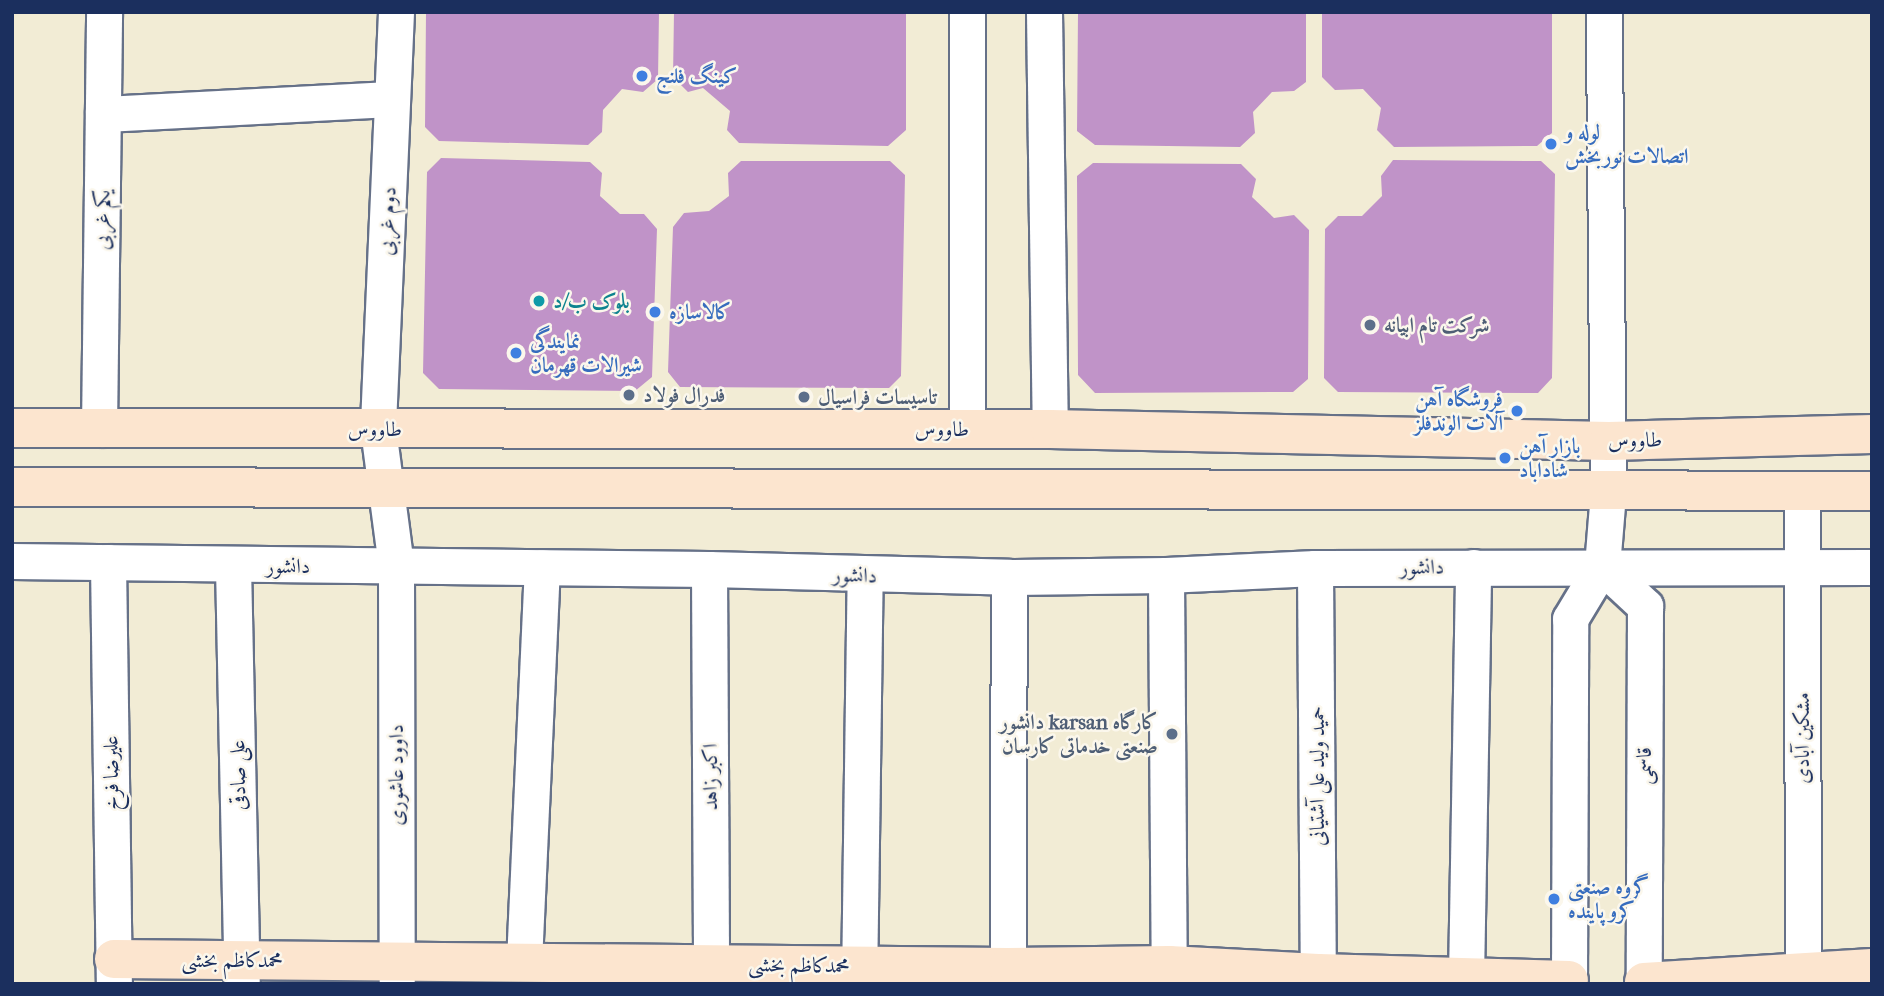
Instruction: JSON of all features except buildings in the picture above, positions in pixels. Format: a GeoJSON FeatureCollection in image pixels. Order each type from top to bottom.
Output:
{"type":"FeatureCollection","features":[{"type":"Feature","properties":{"kind":"street","name":"یکم غربی"},"geometry":{"type":"LineString","coordinates":[[99,429],[104,12]]}},
{"type":"Feature","properties":{"kind":"street","name":"دوم غربی"},"geometry":{"type":"LineString","coordinates":[[386,489],[378,429],[396,12]]}},
{"type":"Feature","properties":{"kind":"street"},"geometry":{"type":"LineString","coordinates":[[967,12],[967,429]]}},
{"type":"Feature","properties":{"kind":"street"},"geometry":{"type":"LineString","coordinates":[[1044,12],[1050,429]]}},
{"type":"Feature","properties":{"kind":"street"},"geometry":{"type":"LineString","coordinates":[[1569,982],[1570,619],[1602,566],[1608,492],[1605,12]]}},
{"type":"Feature","properties":{"kind":"street"},"geometry":{"type":"LineString","coordinates":[[103,114],[392,99]]}},
{"type":"Feature","properties":{"kind":"street","name":"طاووس"},"geometry":{"type":"LineString","coordinates":[[12,428],[1050,429],[1609,441],[1872,435]]}},
{"type":"Feature","properties":{"kind":"street"},"geometry":{"type":"LineString","coordinates":[[12,487],[1802,493],[1872,491]]}},
{"type":"Feature","properties":{"kind":"street","name":"داوود عاشوری"},"geometry":{"type":"LineString","coordinates":[[386,489],[396,566],[397,972]]}},
{"type":"Feature","properties":{"kind":"street","name":"مشکین آبادی"},"geometry":{"type":"LineString","coordinates":[[1802,493],[1803,979]]}},
{"type":"Feature","properties":{"kind":"street","name":"دانشور"},"geometry":{"type":"LineString","coordinates":[[12,561],[233,566],[709,569],[865,576],[1009,577],[1473,566],[1872,567]]}},
{"type":"Feature","properties":{"kind":"street","name":"علیرضا فرخ"},"geometry":{"type":"LineString","coordinates":[[108,562],[114,971]]}},
{"type":"Feature","properties":{"kind":"street","name":"علی صادقی"},"geometry":{"type":"LineString","coordinates":[[233,566],[243,972]]}},
{"type":"Feature","properties":{"kind":"street"},"geometry":{"type":"LineString","coordinates":[[1466,978],[1473,566]]}},
{"type":"Feature","properties":{"kind":"street","name":"قاسمی"},"geometry":{"type":"LineString","coordinates":[[1602,566],[1645,606],[1644,983]]}},
{"type":"Feature","properties":{"kind":"street"},"geometry":{"type":"LineString","coordinates":[[524,962],[542,567]]}},
{"type":"Feature","properties":{"kind":"street","name":"حمید ولید علی آشتیانی"},"geometry":{"type":"LineString","coordinates":[[1315,568],[1318,979]]}},
{"type":"Feature","properties":{"kind":"street","name":"اکبر زاهد"},"geometry":{"type":"LineString","coordinates":[[709,569],[711,974]]}},
{"type":"Feature","properties":{"kind":"street"},"geometry":{"type":"LineString","coordinates":[[1166,575],[1169,974]]}},
{"type":"Feature","properties":{"kind":"street"},"geometry":{"type":"LineString","coordinates":[[859,974],[865,576]]}},
{"type":"Feature","properties":{"kind":"street"},"geometry":{"type":"LineString","coordinates":[[1008,975],[1009,577]]}},
{"type":"Feature","properties":{"kind":"street","name":"محمدکاظم بخشی"},"geometry":{"type":"LineString","coordinates":[[114,971],[397,972],[524,962],[711,974],[1169,974],[1569,982]]}},
{"type":"Feature","properties":{"kind":"street"},"geometry":{"type":"LineString","coordinates":[[1644,983],[1803,979],[1872,968]]}},
{"type":"Feature","properties":{"kind":"place","name":"کینگ فلنج"},"geometry":{"type":"Point","coordinates":[642,76]}},
{"type":"Feature","properties":{"kind":"place","name":"لوله و اتصالات نوربخش"},"geometry":{"type":"Point","coordinates":[1551,144]}},
{"type":"Feature","properties":{"kind":"place","name":"بلوک ب/د"},"geometry":{"type":"Point","coordinates":[539,301]}},
{"type":"Feature","properties":{"kind":"place","name":"کالاسازه"},"geometry":{"type":"Point","coordinates":[655,312]}},
{"type":"Feature","properties":{"kind":"place","name":"شرکت تام ابیانه"},"geometry":{"type":"Point","coordinates":[1370,325]}},
{"type":"Feature","properties":{"kind":"place","name":"نمایندگی شیرالات قهرمان"},"geometry":{"type":"Point","coordinates":[516,353]}},
{"type":"Feature","properties":{"kind":"place","name":"فدرال فولاد"},"geometry":{"type":"Point","coordinates":[629,395]}},
{"type":"Feature","properties":{"kind":"place","name":"تاسیسات فراسیال"},"geometry":{"type":"Point","coordinates":[804,397]}},
{"type":"Feature","properties":{"kind":"place","name":"فروشگاه آهن آلات الوندفلز"},"geometry":{"type":"Point","coordinates":[1517,411]}},
{"type":"Feature","properties":{"kind":"place","name":"بازار آهن شاداباد"},"geometry":{"type":"Point","coordinates":[1505,458]}},
{"type":"Feature","properties":{"kind":"place","name":"دانشور karsan کارگاه صنعتی خدماتی کارسان"},"geometry":{"type":"Point","coordinates":[1172,734]}},
{"type":"Feature","properties":{"kind":"place","name":"گروه صنعتی کرو پاینده"},"geometry":{"type":"Point","coordinates":[1554,899]}}]}
